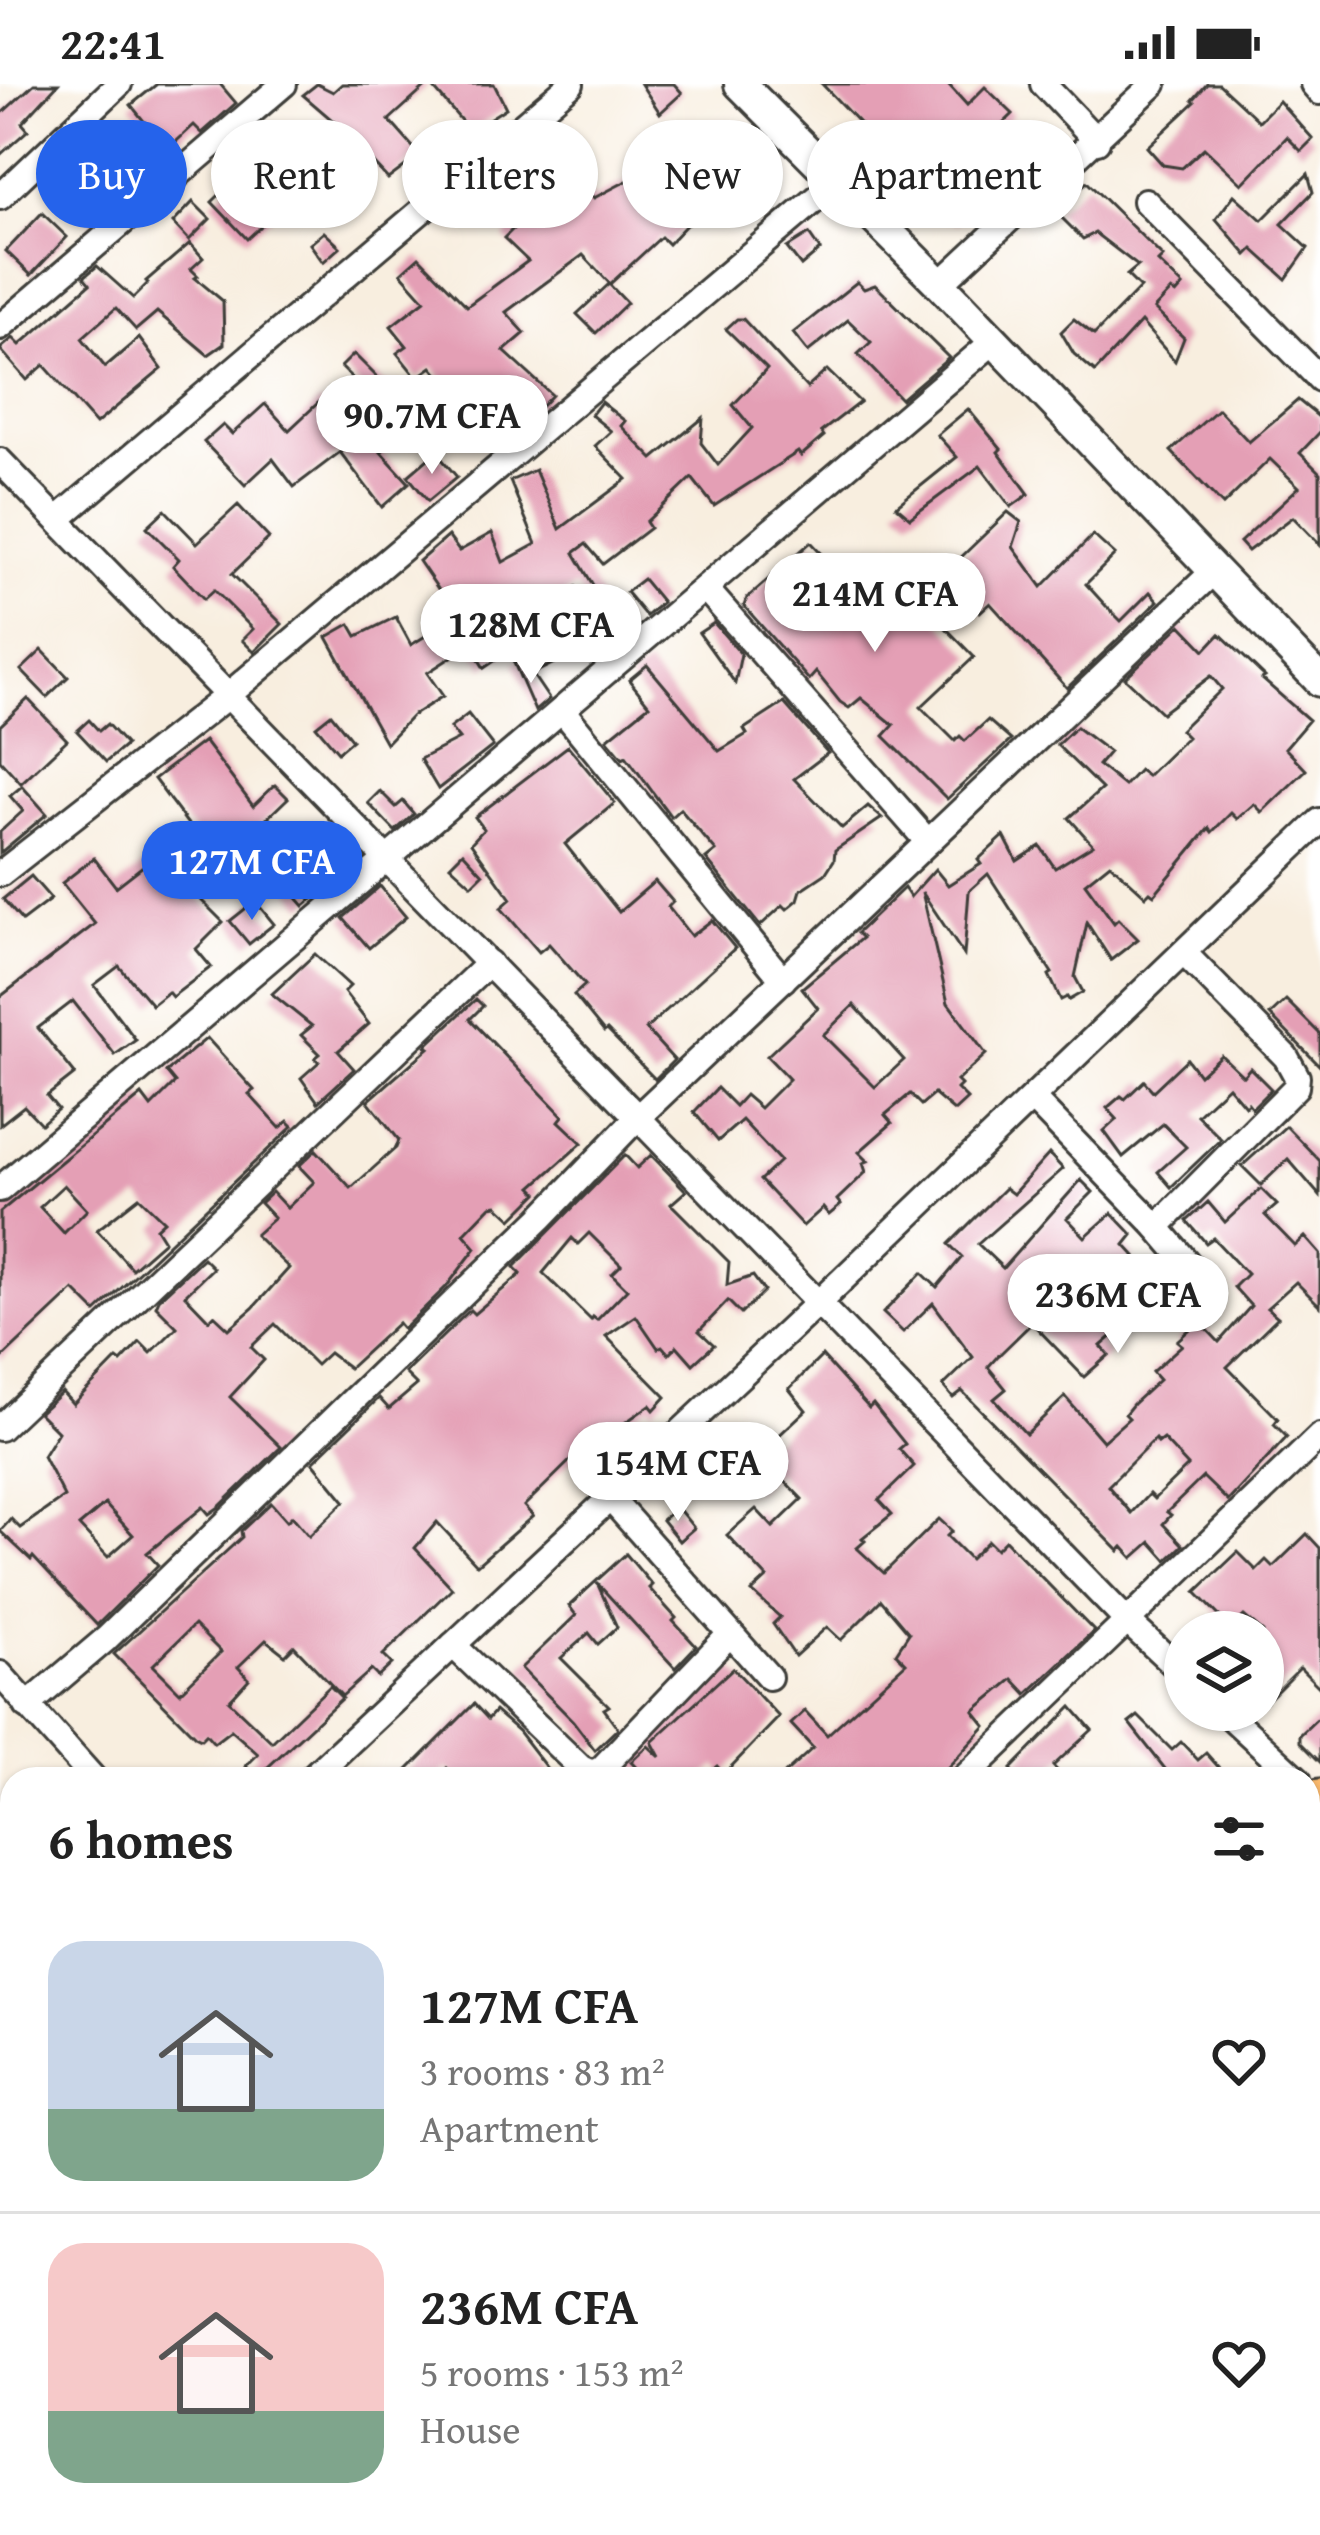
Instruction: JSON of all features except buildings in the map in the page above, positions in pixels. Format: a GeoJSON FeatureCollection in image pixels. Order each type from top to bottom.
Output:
{"type":"FeatureCollection","features":[{"type":"Feature","properties":{"kind":"street"},"geometry":{"type":"LineString","coordinates":[[0,197],[119,84]]}},
{"type":"Feature","properties":{"kind":"street"},"geometry":{"type":"LineString","coordinates":[[0,327],[284,84]]}},
{"type":"Feature","properties":{"kind":"street"},"geometry":{"type":"LineString","coordinates":[[58,519],[571,84]]}},
{"type":"Feature","properties":{"kind":"street"},"geometry":{"type":"LineString","coordinates":[[740,84],[807,154]]}},
{"type":"Feature","properties":{"kind":"street"},"geometry":{"type":"LineString","coordinates":[[1042,84],[1096,141]]}},
{"type":"Feature","properties":{"kind":"street"},"geometry":{"type":"LineString","coordinates":[[940,284],[1154,84]]}},
{"type":"Feature","properties":{"kind":"street"},"geometry":{"type":"LineString","coordinates":[[1313,84],[1320,92]]}},
{"type":"Feature","properties":{"kind":"street"},"geometry":{"type":"LineString","coordinates":[[1145,201],[1320,379]]}},
{"type":"Feature","properties":{"kind":"street"},"geometry":{"type":"LineString","coordinates":[[0,874],[226,697],[807,207]]}},
{"type":"Feature","properties":{"kind":"street"},"geometry":{"type":"LineString","coordinates":[[882,228],[1320,681]]}},
{"type":"Feature","properties":{"kind":"street"},"geometry":{"type":"LineString","coordinates":[[0,1189],[994,341]]}},
{"type":"Feature","properties":{"kind":"street"},"geometry":{"type":"LineString","coordinates":[[0,460],[1164,1655]]}},
{"type":"Feature","properties":{"kind":"street"},"geometry":{"type":"LineString","coordinates":[[28,1706],[122,1623],[541,1218],[637,1118],[1214,572]]}},
{"type":"Feature","properties":{"kind":"street"},"geometry":{"type":"LineString","coordinates":[[705,587],[928,842]]}},
{"type":"Feature","properties":{"kind":"street"},"geometry":{"type":"LineString","coordinates":[[562,710],[783,980]]}},
{"type":"Feature","properties":{"kind":"street"},"geometry":{"type":"LineString","coordinates":[[323,1767],[817,1304],[1320,821]]}},
{"type":"Feature","properties":{"kind":"street"},"geometry":{"type":"LineString","coordinates":[[1157,1227],[1296,1087],[1297,1077],[1286,1057],[1184,952]]}},
{"type":"Feature","properties":{"kind":"street"},"geometry":{"type":"LineString","coordinates":[[0,1428],[489,963]]}},
{"type":"Feature","properties":{"kind":"street"},"geometry":{"type":"LineString","coordinates":[[1032,1098],[1203,1281]]}},
{"type":"Feature","properties":{"kind":"street"},"geometry":{"type":"LineString","coordinates":[[975,1767],[1320,1436]]}},
{"type":"Feature","properties":{"kind":"street"},"geometry":{"type":"LineString","coordinates":[[610,1498],[769,1677]]}},
{"type":"Feature","properties":{"kind":"street"},"geometry":{"type":"LineString","coordinates":[[603,1767],[730,1634]]}},
{"type":"Feature","properties":{"kind":"street"},"geometry":{"type":"LineString","coordinates":[[453,1645],[579,1767]]}},
{"type":"Feature","properties":{"kind":"street"},"geometry":{"type":"LineString","coordinates":[[0,1674],[83,1767]]}},
{"type":"Feature","properties":{"kind":"street"},"geometry":{"type":"LineString","coordinates":[[1246,1731],[1285,1767]]}}]}
